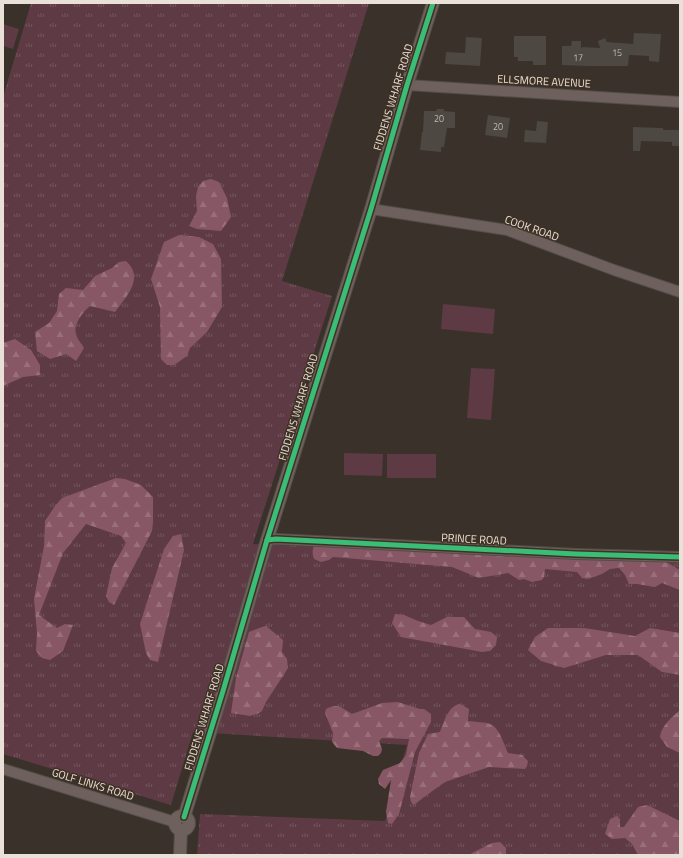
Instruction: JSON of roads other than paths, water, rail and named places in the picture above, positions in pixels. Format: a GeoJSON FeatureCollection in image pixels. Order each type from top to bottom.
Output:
{"type":"FeatureCollection","features":[{"type":"Feature","properties":{"kind":"street","name":"FIDDENS WHARF ROAD"},"geometry":{"type":"LineString","coordinates":[[180,855],[180,823],[223,691],[267,540],[371,209],[407,85],[433,3]]}},
{"type":"Feature","properties":{"kind":"street","name":"ELLSMORE AVENUE"},"geometry":{"type":"LineString","coordinates":[[407,85],[680,102]]}},
{"type":"Feature","properties":{"kind":"street","name":"COOK ROAD"},"geometry":{"type":"LineString","coordinates":[[371,209],[507,230],[614,270],[680,292]]}},
{"type":"Feature","properties":{"kind":"street","name":"PRINCE ROAD"},"geometry":{"type":"LineString","coordinates":[[267,540],[276,539],[576,554],[680,557]]}},
{"type":"Feature","properties":{"kind":"street","name":"GOLF LINKS ROAD"},"geometry":{"type":"LineString","coordinates":[[3,769],[180,823]]}}]}
